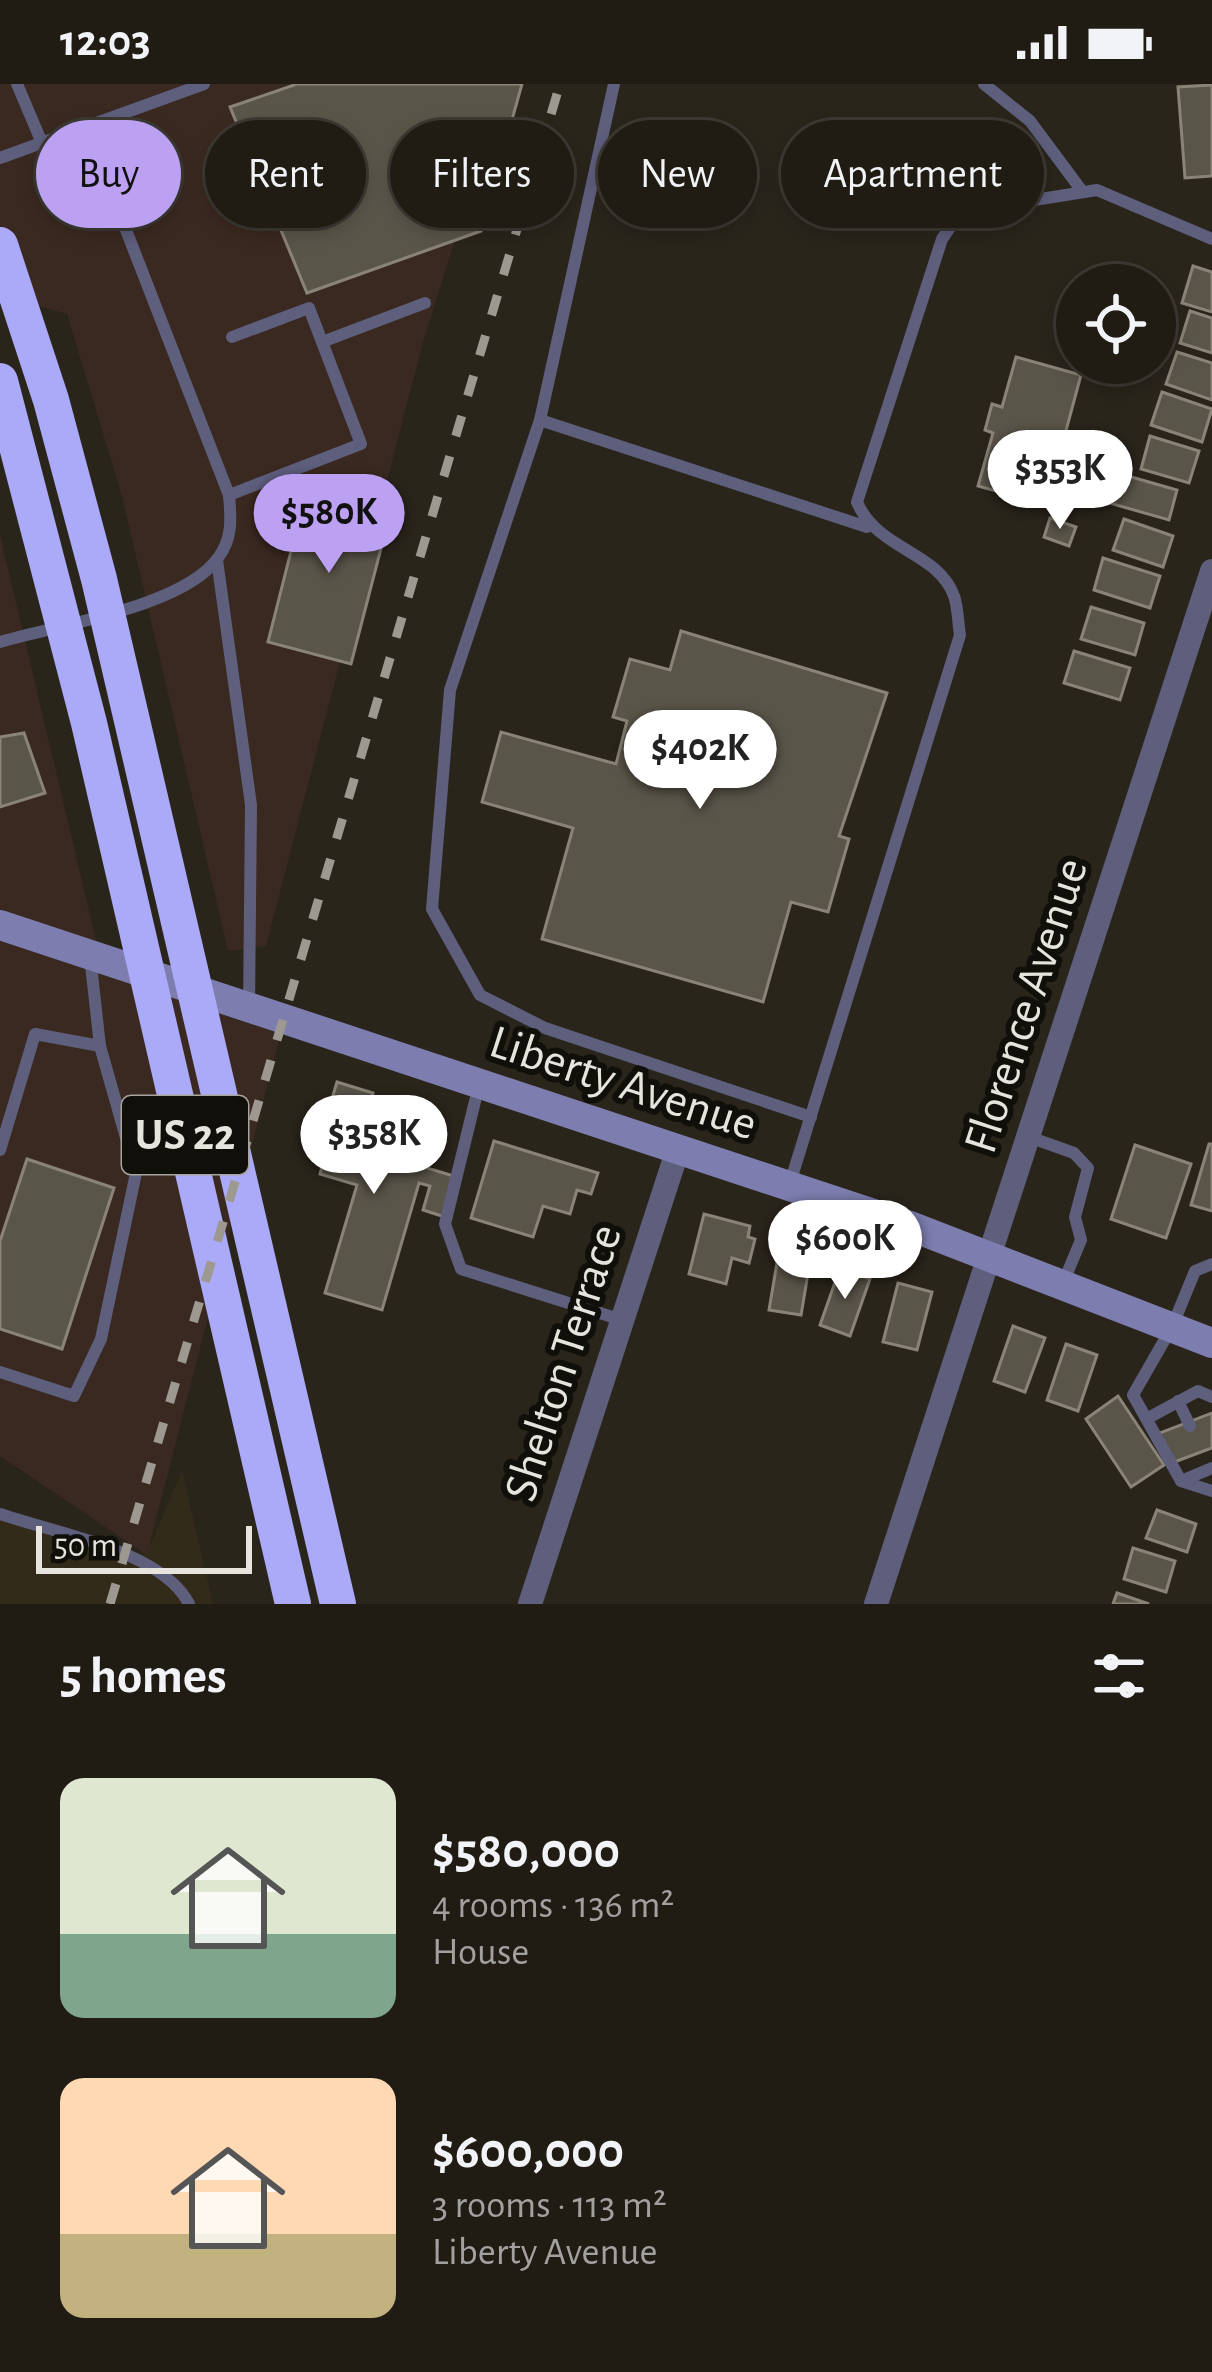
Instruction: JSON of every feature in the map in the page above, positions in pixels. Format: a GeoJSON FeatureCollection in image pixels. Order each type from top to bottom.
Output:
{"type":"FeatureCollection","features":[{"type":"Feature","properties":{"kind":"highway","name":"US 22"},"geometry":{"type":"LineString","coordinates":[[0,245],[83,514],[338,1604]]}},
{"type":"Feature","properties":{"kind":"highway","name":"US 22"},"geometry":{"type":"LineString","coordinates":[[0,381],[40,521],[123,864],[293,1604]]}},
{"type":"Feature","properties":{"kind":"street","name":"Florence Avenue"},"geometry":{"type":"LineString","coordinates":[[876,1604],[1212,571]]}},
{"type":"Feature","properties":{"kind":"street","name":"Liberty Avenue"},"geometry":{"type":"LineString","coordinates":[[0,925],[789,1186],[1212,1343]]}},
{"type":"Feature","properties":{"kind":"street","name":"Shelton Terrace"},"geometry":{"type":"LineString","coordinates":[[530,1604],[678,1149]]}},
{"type":"Feature","properties":{"kind":"lane"},"geometry":{"type":"LineString","coordinates":[[17,84],[36,129]]}},
{"type":"Feature","properties":{"kind":"lane"},"geometry":{"type":"LineString","coordinates":[[105,120],[204,84]]}},
{"type":"Feature","properties":{"kind":"lane"},"geometry":{"type":"LineString","coordinates":[[614,84],[540,420],[450,690],[432,909],[480,995],[545,1028],[812,1117]]}},
{"type":"Feature","properties":{"kind":"lane"},"geometry":{"type":"LineString","coordinates":[[984,84],[1030,121],[1082,191]]}},
{"type":"Feature","properties":{"kind":"lane"},"geometry":{"type":"LineString","coordinates":[[0,158],[36,145]]}},
{"type":"Feature","properties":{"kind":"lane"},"geometry":{"type":"LineString","coordinates":[[868,527],[857,502],[942,239],[955,220],[971,210],[1097,190],[1212,239]]}},
{"type":"Feature","properties":{"kind":"lane"},"geometry":{"type":"LineString","coordinates":[[0,641],[166,595],[196,580],[217,560],[229,536],[229,495],[125,228]]}},
{"type":"Feature","properties":{"kind":"lane"},"geometry":{"type":"LineString","coordinates":[[322,342],[425,303]]}},
{"type":"Feature","properties":{"kind":"lane"},"geometry":{"type":"LineString","coordinates":[[229,495],[361,444],[309,308],[232,337]]}},
{"type":"Feature","properties":{"kind":"lane"},"geometry":{"type":"LineString","coordinates":[[540,420],[868,527],[934,569],[954,593],[960,635],[789,1186]]}},
{"type":"Feature","properties":{"kind":"lane"},"geometry":{"type":"LineString","coordinates":[[217,560],[251,806],[249,1008]]}},
{"type":"Feature","properties":{"kind":"lane"},"geometry":{"type":"LineString","coordinates":[[0,1372],[74,1396],[101,1339],[136,1174],[100,1046],[90,955]]}},
{"type":"Feature","properties":{"kind":"lane"},"geometry":{"type":"LineString","coordinates":[[0,1150],[35,1034],[100,1046]]}},
{"type":"Feature","properties":{"kind":"lane"},"geometry":{"type":"LineString","coordinates":[[480,1084],[446,1224],[461,1269],[622,1320]]}},
{"type":"Feature","properties":{"kind":"lane"},"geometry":{"type":"LineString","coordinates":[[1028,1137],[1075,1153],[1088,1168],[1075,1217],[1081,1240],[1062,1285]]}},
{"type":"Feature","properties":{"kind":"lane"},"geometry":{"type":"LineString","coordinates":[[1212,1264],[1196,1271],[1172,1328],[1133,1395],[1181,1481],[1212,1491]]}},
{"type":"Feature","properties":{"kind":"lane"},"geometry":{"type":"LineString","coordinates":[[1148,1418],[1198,1390],[1212,1397]]}},
{"type":"Feature","properties":{"kind":"lane"},"geometry":{"type":"LineString","coordinates":[[1178,1401],[1190,1426]]}},
{"type":"Feature","properties":{"kind":"lane"},"geometry":{"type":"LineString","coordinates":[[1181,1481],[1208,1465]]}},
{"type":"Feature","properties":{"kind":"lane"},"geometry":{"type":"LineString","coordinates":[[0,1514],[157,1566],[181,1587],[189,1604]]}},
{"type":"Feature","properties":{"kind":"shaded area"},"geometry":{"type":"Polygon","coordinates":[[[0,84],[503,84],[492,120],[390,120],[390,228],[458,228],[422,346],[266,946],[228,951],[122,496],[67,314],[19,300],[0,245],[0,84]]]}},
{"type":"Feature","properties":{"kind":"shaded area"},"geometry":{"type":"Polygon","coordinates":[[[0,535],[100,957],[284,1020],[147,1555],[0,1456],[0,535]]]}},
{"type":"Feature","properties":{"kind":"shaded area"},"geometry":{"type":"Polygon","coordinates":[[[182,1471],[213,1604],[0,1604],[0,1508],[146,1555],[182,1471]]]}},
{"type":"Feature","properties":{"kind":"building"},"geometry":{"type":"Polygon","coordinates":[[[297,84],[522,84],[512,120],[390,120],[390,228],[481,231],[307,293],[280,228],[366,228],[366,120],[235,120],[230,107],[297,84]]]}},
{"type":"Feature","properties":{"kind":"building"},"geometry":{"type":"Polygon","coordinates":[[[1212,85],[1212,176],[1185,178],[1178,87],[1212,85]]]}},
{"type":"Feature","properties":{"kind":"building"},"geometry":{"type":"Polygon","coordinates":[[[1193,266],[1212,272],[1212,312],[1182,303],[1193,266]]]}},
{"type":"Feature","properties":{"kind":"building"},"geometry":{"type":"Polygon","coordinates":[[[1190,311],[1212,318],[1212,353],[1180,343],[1190,311]]]}},
{"type":"Feature","properties":{"kind":"building"},"geometry":{"type":"Polygon","coordinates":[[[1176,355],[1212,363],[1212,400],[1166,384],[1176,384],[1176,355]]]}},
{"type":"Feature","properties":{"kind":"building"},"geometry":{"type":"Polygon","coordinates":[[[1016,357],[1056,368],[1056,384],[1079,384],[1046,505],[978,486],[993,433],[985,430],[992,404],[1002,407],[1016,357]]]}},
{"type":"Feature","properties":{"kind":"building"},"geometry":{"type":"Polygon","coordinates":[[[1162,392],[1212,409],[1202,442],[1151,425],[1162,392]]]}},
{"type":"Feature","properties":{"kind":"building"},"geometry":{"type":"Polygon","coordinates":[[[1150,436],[1199,451],[1189,483],[1141,469],[1150,436]]]}},
{"type":"Feature","properties":{"kind":"building"},"geometry":{"type":"Polygon","coordinates":[[[1114,472],[1177,490],[1169,520],[1106,502],[1114,472]]]}},
{"type":"Feature","properties":{"kind":"building"},"geometry":{"type":"Polygon","coordinates":[[[307,488],[391,510],[351,664],[268,642],[307,488]]]}},
{"type":"Feature","properties":{"kind":"building"},"geometry":{"type":"Polygon","coordinates":[[[1050,518],[1076,527],[1069,546],[1044,537],[1050,518]]]}},
{"type":"Feature","properties":{"kind":"building"},"geometry":{"type":"Polygon","coordinates":[[[1124,519],[1173,536],[1163,567],[1113,550],[1124,519]]]}},
{"type":"Feature","properties":{"kind":"building"},"geometry":{"type":"Polygon","coordinates":[[[1103,558],[1160,576],[1150,608],[1094,590],[1103,558]]]}},
{"type":"Feature","properties":{"kind":"building"},"geometry":{"type":"Polygon","coordinates":[[[1091,607],[1144,623],[1135,655],[1081,639],[1091,607]]]}},
{"type":"Feature","properties":{"kind":"building"},"geometry":{"type":"Polygon","coordinates":[[[681,631],[887,693],[839,836],[849,839],[828,912],[791,902],[763,1002],[542,939],[573,828],[482,802],[501,732],[616,764],[627,721],[613,717],[630,659],[670,670],[681,631]]]}},
{"type":"Feature","properties":{"kind":"building"},"geometry":{"type":"Polygon","coordinates":[[[1074,651],[1130,668],[1120,700],[1064,683],[1074,651]]]}},
{"type":"Feature","properties":{"kind":"building"},"geometry":{"type":"Polygon","coordinates":[[[24,733],[45,793],[0,807],[0,737],[24,733]]]}},
{"type":"Feature","properties":{"kind":"building"},"geometry":{"type":"Polygon","coordinates":[[[337,1082],[373,1093],[361,1132],[431,1153],[427,1168],[457,1177],[445,1217],[423,1210],[430,1186],[419,1183],[382,1310],[325,1293],[357,1185],[320,1174],[326,1152],[317,1149],[337,1082]]]}},
{"type":"Feature","properties":{"kind":"building"},"geometry":{"type":"Polygon","coordinates":[[[494,1141],[598,1173],[591,1194],[577,1190],[570,1214],[543,1206],[533,1237],[471,1218],[494,1141]]]}},
{"type":"Feature","properties":{"kind":"building"},"geometry":{"type":"Polygon","coordinates":[[[1212,1144],[1212,1211],[1191,1205],[1212,1144]]]}},
{"type":"Feature","properties":{"kind":"building"},"geometry":{"type":"Polygon","coordinates":[[[1135,1145],[1191,1164],[1166,1238],[1111,1219],[1135,1145]]]}},
{"type":"Feature","properties":{"kind":"building"},"geometry":{"type":"Polygon","coordinates":[[[27,1159],[114,1188],[62,1349],[0,1329],[0,1241],[27,1159]]]}},
{"type":"Feature","properties":{"kind":"building"},"geometry":{"type":"Polygon","coordinates":[[[704,1214],[750,1226],[748,1237],[755,1239],[749,1263],[732,1258],[726,1284],[689,1274],[704,1214]]]}},
{"type":"Feature","properties":{"kind":"building"},"geometry":{"type":"Polygon","coordinates":[[[779,1251],[811,1256],[801,1315],[769,1310],[779,1251]]]}},
{"type":"Feature","properties":{"kind":"building"},"geometry":{"type":"Polygon","coordinates":[[[840,1268],[870,1279],[850,1336],[820,1325],[840,1268]]]}},
{"type":"Feature","properties":{"kind":"building"},"geometry":{"type":"Polygon","coordinates":[[[898,1283],[932,1292],[917,1350],[883,1342],[898,1283]]]}},
{"type":"Feature","properties":{"kind":"building"},"geometry":{"type":"Polygon","coordinates":[[[1013,1326],[1045,1338],[1025,1392],[994,1381],[1013,1326]]]}},
{"type":"Feature","properties":{"kind":"building"},"geometry":{"type":"Polygon","coordinates":[[[1066,1344],[1097,1355],[1078,1411],[1047,1400],[1066,1344]]]}},
{"type":"Feature","properties":{"kind":"building"},"geometry":{"type":"Polygon","coordinates":[[[1118,1396],[1164,1465],[1131,1487],[1086,1419],[1118,1396]]]}},
{"type":"Feature","properties":{"kind":"building"},"geometry":{"type":"Polygon","coordinates":[[[1212,1413],[1212,1448],[1169,1464],[1157,1434],[1212,1413]]]}},
{"type":"Feature","properties":{"kind":"building"},"geometry":{"type":"Polygon","coordinates":[[[1157,1510],[1196,1524],[1187,1552],[1146,1538],[1157,1510]]]}},
{"type":"Feature","properties":{"kind":"building"},"geometry":{"type":"Polygon","coordinates":[[[1133,1548],[1175,1561],[1166,1592],[1124,1579],[1133,1548]]]}},
{"type":"Feature","properties":{"kind":"building"},"geometry":{"type":"Polygon","coordinates":[[[1117,1593],[1149,1604],[1113,1604],[1117,1593]]]}},
{"type":"Feature","properties":{"kind":"railway"},"geometry":{"type":"LineString","coordinates":[[110,1604],[560,84]]}}]}
